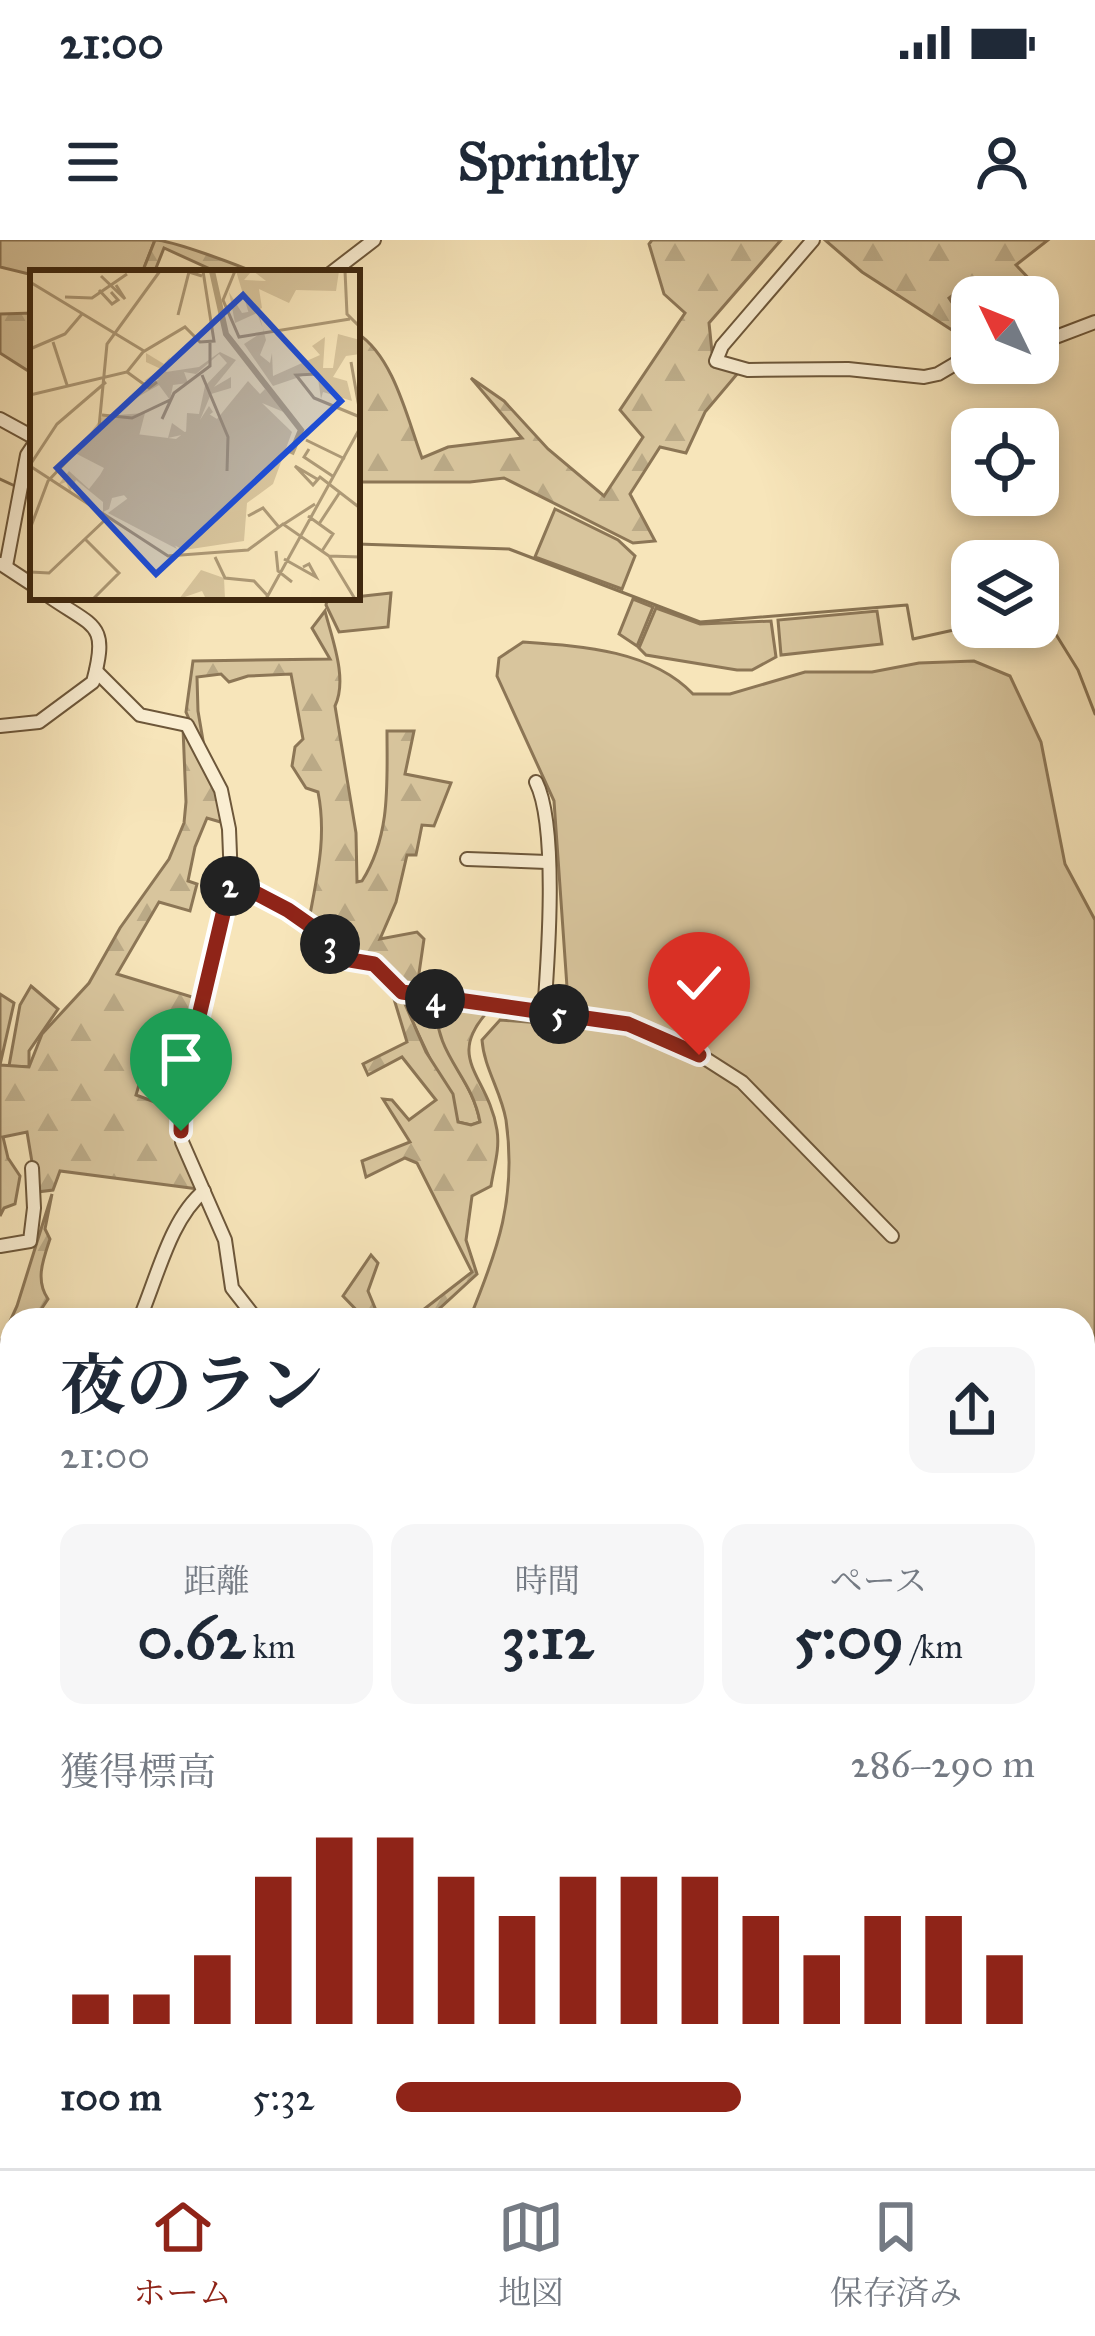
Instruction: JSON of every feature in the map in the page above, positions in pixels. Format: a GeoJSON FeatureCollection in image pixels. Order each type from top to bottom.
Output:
{"type":"FeatureCollection","features":[{"type":"Feature","properties":{"kind":"street"},"geometry":{"type":"LineString","coordinates":[[335,270],[374,240]]}},
{"type":"Feature","properties":{"kind":"street"},"geometry":{"type":"LineString","coordinates":[[813,240],[722,346],[716,361],[748,370],[848,369],[924,377],[951,366]]}},
{"type":"Feature","properties":{"kind":"street"},"geometry":{"type":"LineString","coordinates":[[1059,336],[1095,322]]}},
{"type":"Feature","properties":{"kind":"street"},"geometry":{"type":"LineString","coordinates":[[0,419],[30,440]]}},
{"type":"Feature","properties":{"kind":"street"},"geometry":{"type":"LineString","coordinates":[[30,448],[3,564],[30,583]]}},
{"type":"Feature","properties":{"kind":"street"},"geometry":{"type":"LineString","coordinates":[[0,727],[26,725],[50,716],[93,682],[102,642],[96,628],[54,600]]}},
{"type":"Feature","properties":{"kind":"street"},"geometry":{"type":"LineString","coordinates":[[96,671],[140,715],[187,725],[221,790],[229,829],[231,880],[182,1088],[182,1142],[230,1256],[232,1288],[247,1308]]}},
{"type":"Feature","properties":{"kind":"street"},"geometry":{"type":"LineString","coordinates":[[536,782],[544,799],[548,862],[550,943],[544,1012]]}},
{"type":"Feature","properties":{"kind":"street"},"geometry":{"type":"LineString","coordinates":[[467,860],[548,862]]}},
{"type":"Feature","properties":{"kind":"street"},"geometry":{"type":"LineString","coordinates":[[231,880],[288,910],[318,931],[344,959],[374,964],[402,992],[628,1024],[723,1068],[892,1236]]}},
{"type":"Feature","properties":{"kind":"street"},"geometry":{"type":"LineString","coordinates":[[0,1246],[30,1241],[32,1168]]}},
{"type":"Feature","properties":{"kind":"street"},"geometry":{"type":"LineString","coordinates":[[144,1308],[175,1227],[204,1191]]}},
{"type":"Feature","properties":{"kind":"street"},"geometry":{"type":"LineString","coordinates":[[0,1795],[0,1933]]}},
{"type":"Feature","properties":{"kind":"green space"},"geometry":{"type":"Polygon","coordinates":[[[0,240],[155,240],[143,270],[30,270],[30,274],[0,267],[0,240]]]}},
{"type":"Feature","properties":{"kind":"green space"},"geometry":{"type":"Polygon","coordinates":[[[155,240],[248,270],[212,270],[164,248],[155,270],[143,270],[155,240]]]}},
{"type":"Feature","properties":{"kind":"green space"},"geometry":{"type":"Polygon","coordinates":[[[652,240],[781,240],[709,323],[712,352],[738,373],[705,412],[686,453],[660,447],[630,494],[655,541],[633,543],[504,478],[360,482],[360,336],[390,373],[422,458],[448,447],[522,438],[471,378],[504,401],[548,449],[604,496],[643,437],[620,410],[685,313],[664,294],[649,244],[652,240]]]}},
{"type":"Feature","properties":{"kind":"green space"},"geometry":{"type":"Polygon","coordinates":[[[825,240],[1048,240],[1016,265],[1026,276],[951,276],[951,329],[862,272],[825,240]]]}},
{"type":"Feature","properties":{"kind":"green space"},"geometry":{"type":"Polygon","coordinates":[[[30,313],[30,372],[0,353],[0,314],[30,313]]]}},
{"type":"Feature","properties":{"kind":"green space"},"geometry":{"type":"Polygon","coordinates":[[[555,509],[618,540],[635,556],[622,589],[535,557],[555,509]]]}},
{"type":"Feature","properties":{"kind":"green space"},"geometry":{"type":"Polygon","coordinates":[[[391,593],[388,627],[339,632],[327,600],[391,593]]]}},
{"type":"Feature","properties":{"kind":"green space"},"geometry":{"type":"Polygon","coordinates":[[[633,599],[653,607],[637,646],[619,634],[633,599]]]}},
{"type":"Feature","properties":{"kind":"green space"},"geometry":{"type":"Polygon","coordinates":[[[656,608],[700,624],[771,621],[776,657],[752,670],[737,670],[646,655],[639,648],[656,608]]]}},
{"type":"Feature","properties":{"kind":"green space"},"geometry":{"type":"Polygon","coordinates":[[[325,611],[339,671],[335,706],[356,833],[357,882],[371,863],[383,827],[387,731],[414,731],[405,774],[451,783],[434,826],[422,825],[416,855],[407,855],[396,902],[380,939],[417,932],[424,939],[416,994],[351,958],[309,920],[320,856],[321,809],[318,792],[306,788],[292,766],[295,747],[303,739],[291,674],[229,682],[221,674],[197,677],[206,758],[186,712],[193,661],[330,659],[312,628],[325,611]]]}},
{"type":"Feature","properties":{"kind":"green space"},"geometry":{"type":"Polygon","coordinates":[[[877,611],[882,644],[781,655],[778,620],[877,611]]]}},
{"type":"Feature","properties":{"kind":"green space"},"geometry":{"type":"Polygon","coordinates":[[[523,642],[614,653],[657,668],[693,694],[730,694],[805,672],[872,672],[919,663],[974,661],[1010,676],[1041,742],[1065,864],[1095,920],[1095,1308],[474,1308],[503,1223],[509,1174],[506,1120],[482,1040],[500,1020],[553,1024],[567,987],[554,801],[497,676],[499,658],[523,642]]]}},
{"type":"Feature","properties":{"kind":"green space"},"geometry":{"type":"Polygon","coordinates":[[[183,728],[217,791],[224,823],[207,818],[195,847],[188,881],[197,884],[190,911],[159,902],[117,974],[202,1000],[195,1030],[168,1025],[155,1030],[136,1095],[179,1111],[198,1189],[60,1171],[53,1190],[37,1192],[27,1132],[3,1137],[8,1158],[20,1176],[15,1204],[4,1208],[0,1216],[0,1065],[29,1067],[42,1034],[89,983],[120,928],[169,859],[184,823],[183,728]]]}},
{"type":"Feature","properties":{"kind":"green space"},"geometry":{"type":"Polygon","coordinates":[[[31,986],[58,1009],[29,1051],[29,1067],[9,1066],[20,1005],[31,986]]]}},
{"type":"Feature","properties":{"kind":"green space"},"geometry":{"type":"Polygon","coordinates":[[[391,989],[401,995],[426,1052],[453,1094],[458,1122],[480,1122],[441,1037],[436,1002],[490,1009],[476,1026],[469,1054],[498,1137],[491,1186],[472,1196],[466,1240],[477,1274],[440,1308],[426,1308],[472,1272],[417,1163],[405,1158],[366,1177],[362,1161],[410,1142],[383,1099],[392,1100],[409,1120],[436,1100],[402,1057],[368,1075],[363,1064],[407,1042],[391,989]]]}},
{"type":"Feature","properties":{"kind":"green space"},"geometry":{"type":"Polygon","coordinates":[[[0,994],[14,1003],[0,1065],[0,994]]]}},
{"type":"Feature","properties":{"kind":"green space"},"geometry":{"type":"Polygon","coordinates":[[[401,995],[436,1002],[441,1036],[470,1091],[480,1122],[458,1122],[401,995]]]}},
{"type":"Feature","properties":{"kind":"green space"},"geometry":{"type":"Polygon","coordinates":[[[52,1194],[45,1229],[50,1239],[41,1277],[48,1299],[42,1308],[17,1306],[52,1194]]]}},
{"type":"Feature","properties":{"kind":"green space"},"geometry":{"type":"Polygon","coordinates":[[[371,1255],[378,1263],[368,1291],[375,1308],[354,1308],[343,1296],[371,1255]]]}},
{"type":"Feature","properties":{"kind":"waterway"},"geometry":{"type":"LineString","coordinates":[[0,479],[15,486]]}},
{"type":"Feature","properties":{"kind":"waterway"},"geometry":{"type":"LineString","coordinates":[[360,544],[509,549],[700,622],[907,605],[913,639],[951,631]]}},
{"type":"Feature","properties":{"kind":"waterway"},"geometry":{"type":"LineString","coordinates":[[1059,639],[1078,670],[1095,714]]}},
{"type":"Feature","properties":{"kind":"route"},"geometry":{"type":"LineString","coordinates":[[181,1131],[182,1088],[231,880],[288,910],[318,931],[344,959],[374,964],[402,992],[628,1024],[699,1055]]}}]}
